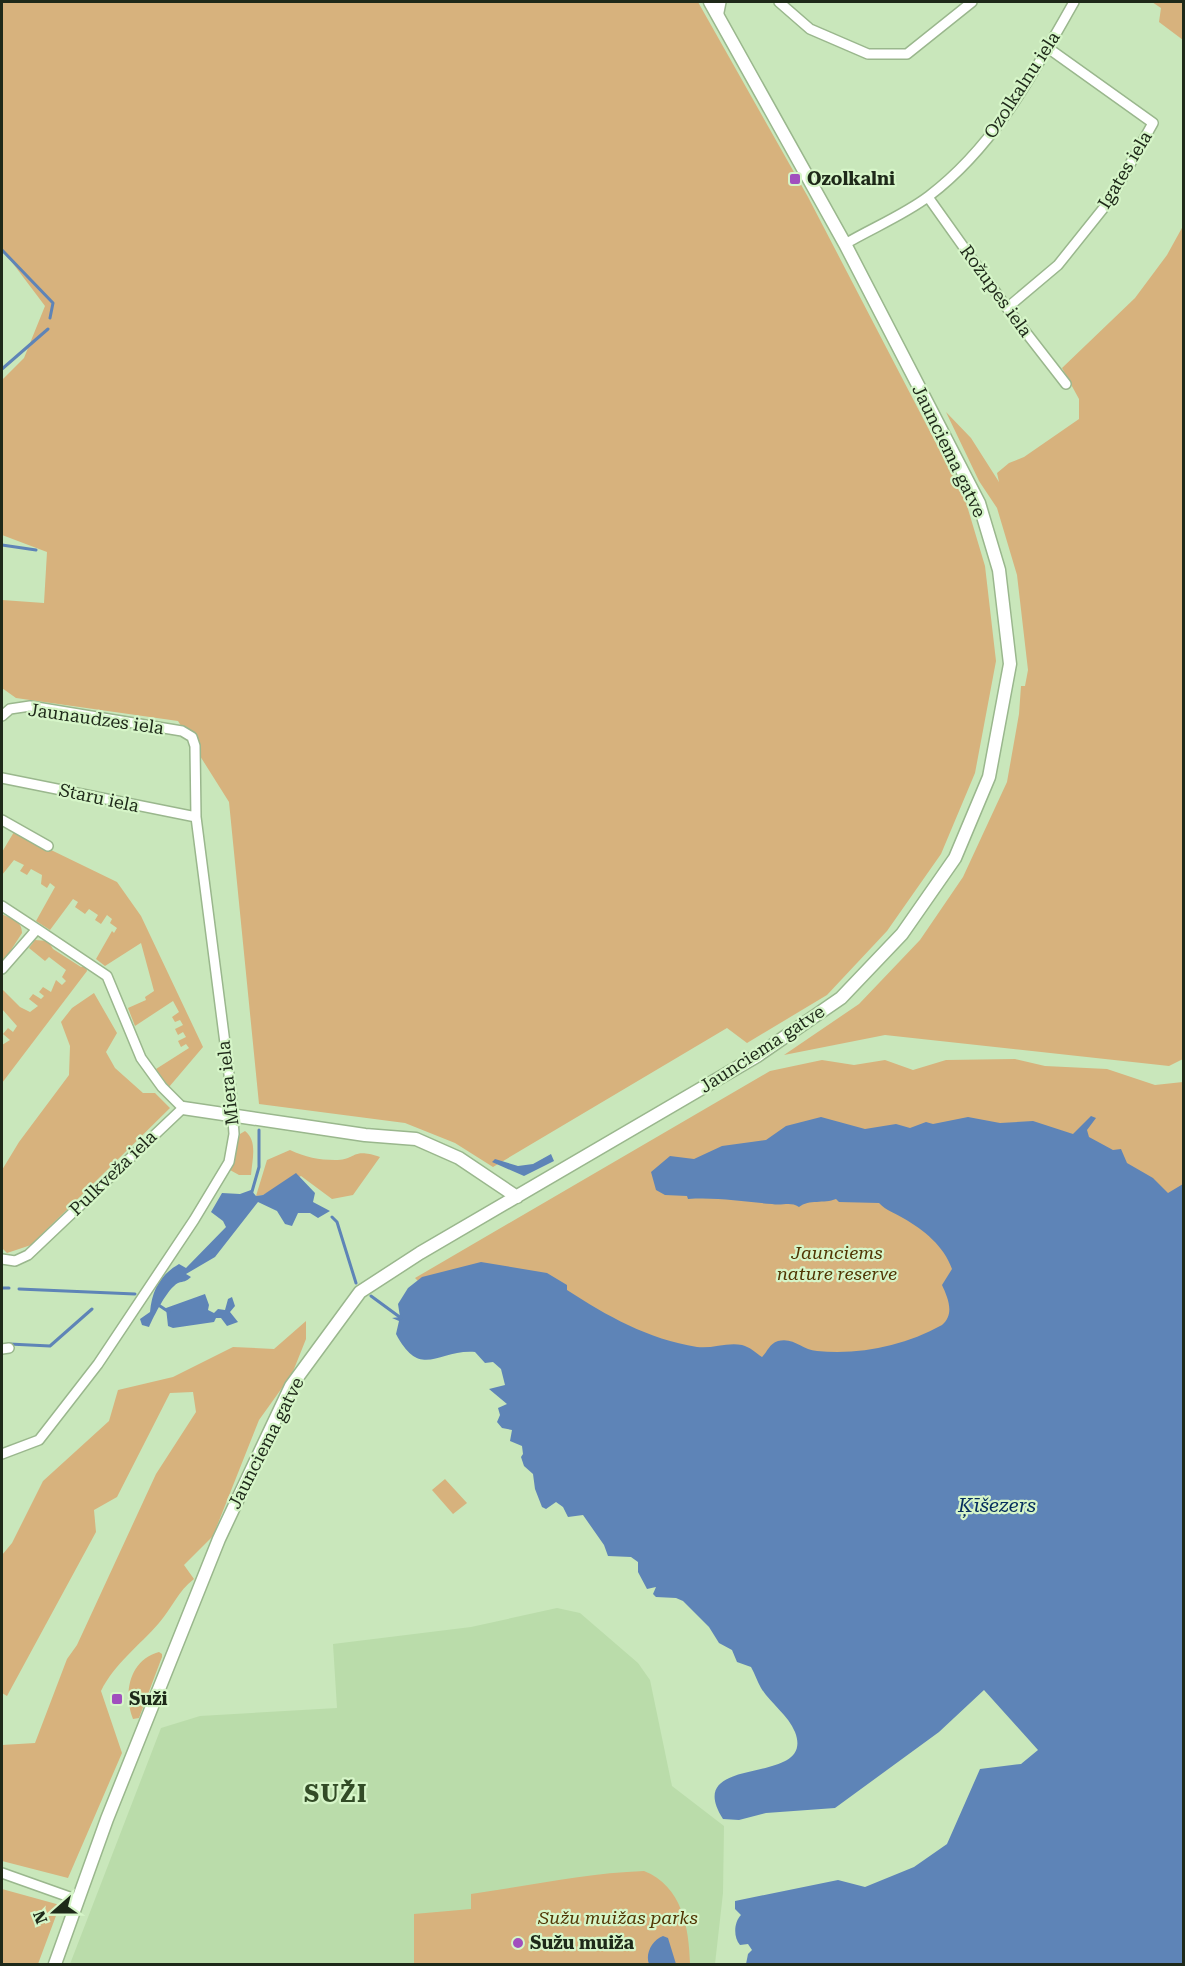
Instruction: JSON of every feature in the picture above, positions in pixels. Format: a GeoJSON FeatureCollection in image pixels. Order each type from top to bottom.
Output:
{"type":"FeatureCollection","features":[{"type":"Feature","properties":{"kind":"main road","name":"Jaunciema gatve"},"geometry":{"type":"LineString","coordinates":[[55,1965],[107,1819],[219,1539],[291,1386],[360,1292],[420,1253],[757,1056],[841,998],[902,934],[955,858],[989,777],[1010,664],[999,570],[979,503],[845,244],[710,2]]}},
{"type":"Feature","properties":{"kind":"main road"},"geometry":{"type":"LineString","coordinates":[[183,1108],[365,1135],[416,1139],[459,1158],[517,1197]]}},
{"type":"Feature","properties":{"kind":"street"},"geometry":{"type":"LineString","coordinates":[[718,17],[721,2]]}},
{"type":"Feature","properties":{"kind":"street"},"geometry":{"type":"LineString","coordinates":[[778,2],[810,29],[868,54],[907,54],[972,2]]}},
{"type":"Feature","properties":{"kind":"street","name":"Ozolkalnu iela"},"geometry":{"type":"LineString","coordinates":[[845,244],[928,197],[967,163],[995,132],[1074,2]]}},
{"type":"Feature","properties":{"kind":"street","name":"Igates iela"},"geometry":{"type":"LineString","coordinates":[[1007,308],[1058,265],[1110,200],[1153,123],[1048,48]]}},
{"type":"Feature","properties":{"kind":"street","name":"Rožupes iela"},"geometry":{"type":"LineString","coordinates":[[928,197],[1007,308],[1066,384]]}},
{"type":"Feature","properties":{"kind":"street","name":"Jaunaudzes iela"},"geometry":{"type":"LineString","coordinates":[[2,716],[10,709],[30,706],[182,731],[192,737]]}},
{"type":"Feature","properties":{"kind":"street","name":"Miera iela"},"geometry":{"type":"LineString","coordinates":[[2,1454],[39,1440],[98,1364],[194,1220],[229,1162],[234,1115],[196,817],[195,746],[192,737]]}},
{"type":"Feature","properties":{"kind":"street","name":"Staru iela"},"geometry":{"type":"LineString","coordinates":[[2,778],[196,817]]}},
{"type":"Feature","properties":{"kind":"street"},"geometry":{"type":"LineString","coordinates":[[2,820],[48,846]]}},
{"type":"Feature","properties":{"kind":"street"},"geometry":{"type":"LineString","coordinates":[[2,906],[107,976],[141,1058],[162,1087],[183,1108]]}},
{"type":"Feature","properties":{"kind":"street"},"geometry":{"type":"LineString","coordinates":[[2,969],[37,929]]}},
{"type":"Feature","properties":{"kind":"street","name":"Pulkveža iela"},"geometry":{"type":"LineString","coordinates":[[2,1259],[15,1261],[28,1255],[183,1108]]}},
{"type":"Feature","properties":{"kind":"street"},"geometry":{"type":"LineString","coordinates":[[2,1873],[78,1900]]}},
{"type":"Feature","properties":{"kind":"shaded area"},"geometry":{"type":"Polygon","coordinates":[[[557,1608],[580,1613],[638,1663],[650,1680],[672,1786],[724,1826],[723,1893],[715,1964],[70,1964],[161,1728],[200,1716],[337,1708],[333,1644],[471,1627],[557,1608]]]}},
{"type":"Feature","properties":{"kind":"green space"},"geometry":{"type":"Polygon","coordinates":[[[2,2],[698,2],[808,197],[965,499],[985,566],[996,661],[975,773],[941,854],[887,931],[827,995],[747,1043],[727,1028],[493,1167],[455,1143],[405,1123],[259,1104],[229,802],[178,721],[16,698],[2,688],[2,600],[44,603],[47,552],[2,535],[2,380],[24,358],[45,306],[2,249],[2,2]]]}},
{"type":"Feature","properties":{"kind":"green space"},"geometry":{"type":"Polygon","coordinates":[[[1152,2],[1183,2],[1183,40],[1159,22],[1161,8],[1152,2]]]}},
{"type":"Feature","properties":{"kind":"green space"},"geometry":{"type":"Polygon","coordinates":[[[1183,226],[1183,1059],[1169,1066],[885,1035],[784,1055],[859,1004],[920,940],[963,877],[1007,782],[1019,714],[1021,686],[1025,686],[1028,670],[1017,575],[997,508],[979,481],[946,412],[971,438],[999,482],[997,473],[1009,463],[1024,457],[1079,419],[1079,399],[1062,368],[1135,298],[1167,255],[1183,226]]]}},
{"type":"Feature","properties":{"kind":"green space"},"geometry":{"type":"Polygon","coordinates":[[[14,832],[117,882],[141,916],[203,1047],[169,1087],[156,1069],[189,1048],[186,1044],[181,1047],[178,1041],[186,1037],[183,1032],[178,1035],[175,1029],[183,1025],[180,1020],[175,1022],[172,1017],[179,1012],[173,1001],[135,1026],[128,1008],[146,1000],[145,997],[154,991],[141,943],[105,966],[96,959],[112,931],[114,933],[117,928],[110,923],[112,919],[107,915],[101,924],[95,920],[98,915],[89,909],[85,914],[75,907],[78,902],[73,899],[50,930],[36,921],[55,887],[50,883],[47,888],[41,884],[42,875],[31,869],[27,875],[20,871],[24,865],[14,860],[2,875],[2,852],[14,832]]]}},
{"type":"Feature","properties":{"kind":"green space"},"geometry":{"type":"Polygon","coordinates":[[[2,914],[18,923],[22,933],[2,964],[2,914]]]}},
{"type":"Feature","properties":{"kind":"green space"},"geometry":{"type":"Polygon","coordinates":[[[35,940],[48,941],[53,949],[81,967],[86,966],[87,971],[2,1083],[2,1045],[10,1040],[3,1034],[8,1028],[13,1032],[17,1026],[2,1009],[2,989],[20,1007],[30,1012],[38,1006],[29,999],[33,994],[41,999],[44,996],[39,992],[43,987],[51,992],[56,980],[62,985],[66,981],[62,977],[66,970],[49,957],[45,961],[29,948],[35,940]]]}},
{"type":"Feature","properties":{"kind":"green space"},"geometry":{"type":"Polygon","coordinates":[[[94,993],[117,1033],[106,1052],[115,1068],[143,1093],[155,1093],[170,1108],[31,1245],[7,1253],[2,1248],[2,1170],[19,1142],[69,1075],[70,1046],[61,1022],[72,1008],[94,993]]]}},
{"type":"Feature","properties":{"kind":"green space","name":"Jaunciems nature reserve"},"geometry":{"type":"Polygon","coordinates":[[[1015,1059],[1045,1066],[1107,1069],[1155,1085],[1183,1082],[1183,1270],[978,1427],[444,1307],[415,1278],[770,1071],[822,1060],[854,1065],[885,1060],[913,1070],[946,1060],[1015,1059]]]}},
{"type":"Feature","properties":{"kind":"green space"},"geometry":{"type":"Polygon","coordinates":[[[245,1131],[253,1145],[251,1175],[239,1175],[230,1170],[240,1134],[245,1131]]]}},
{"type":"Feature","properties":{"kind":"green space"},"geometry":{"type":"Polygon","coordinates":[[[290,1150],[307,1156],[335,1160],[364,1153],[380,1157],[353,1195],[332,1199],[301,1176],[263,1195],[256,1196],[267,1160],[290,1150]]]}},
{"type":"Feature","properties":{"kind":"green space"},"geometry":{"type":"Polygon","coordinates":[[[306,1321],[306,1339],[292,1374],[259,1420],[213,1536],[184,1565],[194,1579],[159,1623],[120,1663],[101,1691],[122,1753],[68,1878],[2,1861],[2,1745],[35,1743],[67,1659],[77,1645],[156,1474],[196,1412],[193,1392],[170,1393],[117,1497],[94,1510],[96,1532],[7,1696],[2,1693],[2,1555],[12,1543],[43,1481],[109,1421],[118,1390],[173,1377],[233,1347],[274,1349],[306,1321]]]}},
{"type":"Feature","properties":{"kind":"green space"},"geometry":{"type":"Polygon","coordinates":[[[445,1479],[467,1503],[453,1514],[432,1490],[445,1479]]]}},
{"type":"Feature","properties":{"kind":"green space"},"geometry":{"type":"Polygon","coordinates":[[[159,1652],[162,1657],[139,1718],[133,1719],[129,1699],[131,1679],[141,1662],[159,1652]]]}},
{"type":"Feature","properties":{"kind":"green space","name":"Sužu muižas parks"},"geometry":{"type":"Polygon","coordinates":[[[644,1871],[667,1887],[681,1909],[688,1936],[690,1964],[414,1964],[414,1914],[471,1909],[471,1894],[579,1877],[644,1871]]]}},
{"type":"Feature","properties":{"kind":"green space"},"geometry":{"type":"Polygon","coordinates":[[[2,1889],[60,1905],[38,1964],[2,1964],[2,1889]]]}},
{"type":"Feature","properties":{"kind":"water","name":"Ķīšezers"},"geometry":{"type":"Polygon","coordinates":[[[1091,1116],[1096,1118],[1087,1130],[1089,1137],[1113,1150],[1121,1149],[1127,1163],[1153,1178],[1168,1193],[1183,1184],[1183,1964],[746,1964],[748,1954],[752,1950],[748,1944],[740,1945],[736,1938],[736,1925],[741,1915],[735,1909],[735,1901],[838,1880],[865,1887],[914,1867],[947,1844],[980,1769],[1021,1764],[1038,1750],[984,1690],[939,1732],[835,1808],[766,1813],[739,1820],[723,1819],[715,1798],[719,1785],[733,1777],[771,1767],[787,1760],[796,1749],[795,1732],[792,1726],[765,1694],[751,1667],[737,1662],[732,1650],[719,1643],[709,1627],[683,1601],[676,1598],[656,1597],[653,1594],[656,1587],[647,1589],[638,1572],[638,1562],[631,1557],[608,1556],[604,1545],[583,1515],[568,1517],[563,1507],[556,1502],[546,1509],[542,1507],[535,1489],[533,1474],[524,1466],[521,1457],[522,1446],[510,1441],[512,1430],[502,1428],[497,1422],[500,1415],[498,1408],[507,1404],[489,1389],[505,1385],[501,1369],[493,1362],[485,1363],[475,1352],[462,1352],[422,1360],[405,1348],[396,1334],[399,1321],[392,1318],[400,1317],[398,1304],[408,1288],[422,1277],[481,1262],[547,1273],[567,1285],[567,1290],[629,1325],[662,1338],[697,1347],[742,1345],[762,1357],[773,1344],[784,1340],[812,1350],[833,1352],[866,1350],[897,1344],[942,1325],[949,1311],[948,1300],[942,1285],[952,1269],[939,1246],[918,1228],[879,1203],[839,1202],[836,1199],[807,1203],[799,1207],[789,1204],[688,1199],[687,1196],[665,1195],[656,1190],[651,1172],[670,1156],[694,1159],[722,1146],[766,1140],[786,1126],[821,1117],[865,1129],[896,1124],[910,1128],[926,1122],[933,1124],[968,1117],[1000,1123],[1033,1121],[1073,1134],[1091,1116]]]}},
{"type":"Feature","properties":{"kind":"water"},"geometry":{"type":"Polygon","coordinates":[[[551,1154],[554,1161],[524,1176],[492,1162],[495,1159],[518,1166],[533,1164],[551,1154]]]}},
{"type":"Feature","properties":{"kind":"water"},"geometry":{"type":"Polygon","coordinates":[[[296,1173],[315,1193],[313,1202],[330,1211],[318,1218],[310,1213],[298,1213],[292,1226],[285,1224],[277,1211],[258,1202],[215,1257],[186,1274],[191,1277],[174,1286],[161,1303],[149,1327],[142,1325],[140,1319],[150,1312],[155,1290],[162,1278],[179,1264],[186,1268],[226,1227],[223,1221],[211,1212],[222,1193],[240,1194],[251,1190],[256,1196],[263,1195],[296,1173]]]}},
{"type":"Feature","properties":{"kind":"water"},"geometry":{"type":"Polygon","coordinates":[[[205,1294],[209,1305],[208,1310],[214,1313],[218,1309],[225,1310],[228,1299],[232,1297],[235,1306],[230,1312],[238,1322],[227,1326],[221,1318],[216,1318],[214,1322],[173,1328],[168,1326],[166,1308],[205,1294]]]}},
{"type":"Feature","properties":{"kind":"water"},"geometry":{"type":"Polygon","coordinates":[[[663,1936],[668,1938],[676,1964],[649,1964],[650,1948],[663,1936]]]}},
{"type":"Feature","properties":{"kind":"waterway"},"geometry":{"type":"LineString","coordinates":[[2,250],[53,303],[50,318]]}},
{"type":"Feature","properties":{"kind":"waterway"},"geometry":{"type":"LineString","coordinates":[[2,369],[48,329]]}},
{"type":"Feature","properties":{"kind":"waterway"},"geometry":{"type":"LineString","coordinates":[[2,545],[36,550]]}},
{"type":"Feature","properties":{"kind":"waterway"},"geometry":{"type":"LineString","coordinates":[[251,1195],[259,1167],[259,1130]]}},
{"type":"Feature","properties":{"kind":"waterway"},"geometry":{"type":"LineString","coordinates":[[332,1217],[337,1222],[356,1283]]}},
{"type":"Feature","properties":{"kind":"waterway"},"geometry":{"type":"LineString","coordinates":[[2,1288],[9,1288]]}},
{"type":"Feature","properties":{"kind":"waterway"},"geometry":{"type":"LineString","coordinates":[[19,1289],[135,1294]]}},
{"type":"Feature","properties":{"kind":"waterway"},"geometry":{"type":"LineString","coordinates":[[371,1296],[401,1318]]}},
{"type":"Feature","properties":{"kind":"waterway"},"geometry":{"type":"LineString","coordinates":[[157,1304],[169,1312]]}},
{"type":"Feature","properties":{"kind":"waterway"},"geometry":{"type":"LineString","coordinates":[[9,1344],[50,1346],[92,1309]]}},
{"type":"Feature","properties":{"kind":"place","name":"Ozolkalni"},"geometry":{"type":"Point","coordinates":[795,179]}},
{"type":"Feature","properties":{"kind":"place","name":"Suži"},"geometry":{"type":"Point","coordinates":[117,1699]}},
{"type":"Feature","properties":{"kind":"place","name":"Sužu muiža"},"geometry":{"type":"Point","coordinates":[518,1943]}},
{"type":"Feature","properties":{"kind":"district","name":"SUŽI"},"geometry":{"type":"Point","coordinates":[336,1794]}}]}
